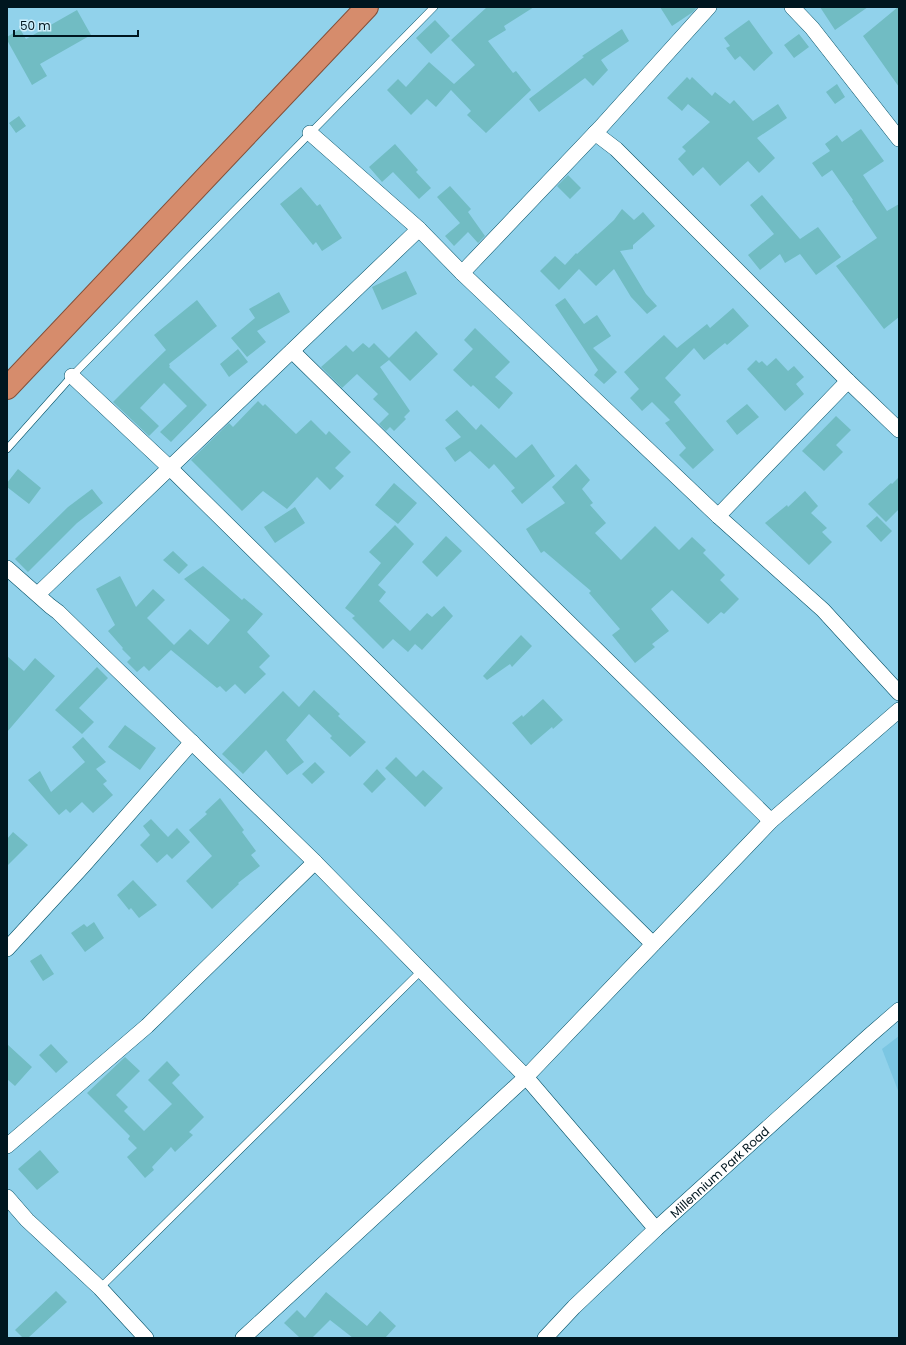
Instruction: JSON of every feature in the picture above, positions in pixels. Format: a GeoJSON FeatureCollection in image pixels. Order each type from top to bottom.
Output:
{"type":"FeatureCollection","features":[{"type":"Feature","properties":{"kind":"highway"},"geometry":{"type":"LineString","coordinates":[[7,388],[366,7]]}},
{"type":"Feature","properties":{"kind":"street"},"geometry":{"type":"LineString","coordinates":[[462,273],[595,133],[709,7]]}},
{"type":"Feature","properties":{"kind":"street"},"geometry":{"type":"LineString","coordinates":[[792,7],[812,28],[899,139]]}},
{"type":"Feature","properties":{"kind":"street"},"geometry":{"type":"LineString","coordinates":[[310,133],[419,230],[462,273],[718,516],[823,610],[899,693]]}},
{"type":"Feature","properties":{"kind":"street"},"geometry":{"type":"LineString","coordinates":[[595,133],[616,149],[899,430]]}},
{"type":"Feature","properties":{"kind":"street"},"geometry":{"type":"LineString","coordinates":[[38,594],[419,230]]}},
{"type":"Feature","properties":{"kind":"street"},"geometry":{"type":"LineString","coordinates":[[292,351],[771,821]]}},
{"type":"Feature","properties":{"kind":"street"},"geometry":{"type":"LineString","coordinates":[[72,376],[170,468],[653,944]]}},
{"type":"Feature","properties":{"kind":"street"},"geometry":{"type":"LineString","coordinates":[[718,516],[848,381]]}},
{"type":"Feature","properties":{"kind":"street"},"geometry":{"type":"LineString","coordinates":[[7,568],[58,612],[315,862],[526,1078],[656,1229]]}},
{"type":"Feature","properties":{"kind":"street"},"geometry":{"type":"LineString","coordinates":[[243,1338],[526,1078],[771,821],[899,710]]}},
{"type":"Feature","properties":{"kind":"street"},"geometry":{"type":"LineString","coordinates":[[7,949],[84,865],[192,742]]}},
{"type":"Feature","properties":{"kind":"street"},"geometry":{"type":"LineString","coordinates":[[7,1146],[147,1026],[315,862]]}},
{"type":"Feature","properties":{"kind":"street","name":"Millennium Park Road"},"geometry":{"type":"LineString","coordinates":[[545,1338],[574,1307],[656,1229],[899,1010]]}},
{"type":"Feature","properties":{"kind":"street"},"geometry":{"type":"LineString","coordinates":[[7,1197],[27,1220],[100,1288],[146,1338]]}},
{"type":"Feature","properties":{"kind":"lane"},"geometry":{"type":"LineString","coordinates":[[7,449],[72,376],[434,7]]}},
{"type":"Feature","properties":{"kind":"lane"},"geometry":{"type":"LineString","coordinates":[[100,1288],[421,971]]}},
{"type":"Feature","properties":{"kind":"shaded area"},"geometry":{"type":"Polygon","coordinates":[[[899,1036],[899,1093],[882,1049],[899,1036]]]}},
{"type":"Feature","properties":{"kind":"building"},"geometry":{"type":"Polygon","coordinates":[[[487,7],[534,7],[504,26],[506,30],[488,41],[513,73],[516,71],[531,90],[486,133],[467,115],[471,111],[451,90],[436,107],[427,99],[411,115],[387,90],[398,79],[406,87],[429,62],[454,84],[475,65],[451,40],[487,7]]]}},
{"type":"Feature","properties":{"kind":"building"},"geometry":{"type":"Polygon","coordinates":[[[660,7],[697,7],[693,12],[672,26],[660,7]]]}},
{"type":"Feature","properties":{"kind":"building"},"geometry":{"type":"Polygon","coordinates":[[[820,7],[868,7],[835,30],[820,7]]]}},
{"type":"Feature","properties":{"kind":"building"},"geometry":{"type":"Polygon","coordinates":[[[899,7],[899,87],[863,36],[899,7]]]}},
{"type":"Feature","properties":{"kind":"building"},"geometry":{"type":"Polygon","coordinates":[[[77,10],[91,35],[40,64],[47,76],[32,85],[7,40],[7,37],[20,29],[26,39],[77,10]]]}},
{"type":"Feature","properties":{"kind":"building"},"geometry":{"type":"Polygon","coordinates":[[[435,20],[450,36],[431,54],[416,38],[435,20]]]}},
{"type":"Feature","properties":{"kind":"building"},"geometry":{"type":"Polygon","coordinates":[[[749,20],[773,53],[754,71],[740,56],[735,60],[726,48],[730,46],[724,38],[749,20]]]}},
{"type":"Feature","properties":{"kind":"building"},"geometry":{"type":"Polygon","coordinates":[[[622,29],[629,41],[601,60],[608,70],[593,86],[585,78],[539,112],[529,99],[584,57],[582,56],[622,29]]]}},
{"type":"Feature","properties":{"kind":"building"},"geometry":{"type":"Polygon","coordinates":[[[799,34],[809,47],[794,58],[784,45],[799,34]]]}},
{"type":"Feature","properties":{"kind":"building"},"geometry":{"type":"Polygon","coordinates":[[[687,77],[690,80],[692,77],[712,96],[715,92],[730,104],[734,100],[753,121],[778,104],[787,118],[757,138],[775,158],[759,173],[748,161],[720,186],[703,167],[693,176],[678,159],[686,151],[682,147],[710,122],[688,104],[682,111],[667,98],[687,77]]]}},
{"type":"Feature","properties":{"kind":"building"},"geometry":{"type":"Polygon","coordinates":[[[837,84],[845,97],[835,104],[826,92],[837,84]]]}},
{"type":"Feature","properties":{"kind":"building"},"geometry":{"type":"Polygon","coordinates":[[[19,116],[26,126],[16,133],[9,123],[19,116]]]}},
{"type":"Feature","properties":{"kind":"building"},"geometry":{"type":"Polygon","coordinates":[[[861,129],[884,161],[863,175],[887,211],[899,204],[899,317],[884,329],[836,266],[877,238],[832,170],[822,177],[812,163],[830,151],[825,144],[837,135],[842,142],[861,129]]]}},
{"type":"Feature","properties":{"kind":"building"},"geometry":{"type":"Polygon","coordinates":[[[395,144],[418,170],[416,172],[431,188],[419,199],[393,172],[382,182],[369,167],[395,144]]]}},
{"type":"Feature","properties":{"kind":"building"},"geometry":{"type":"Polygon","coordinates":[[[568,175],[581,188],[570,199],[557,186],[568,175]]]}},
{"type":"Feature","properties":{"kind":"building"},"geometry":{"type":"Polygon","coordinates":[[[450,186],[471,209],[468,212],[485,236],[478,243],[468,232],[454,246],[445,236],[460,223],[437,197],[450,186]]]}},
{"type":"Feature","properties":{"kind":"building"},"geometry":{"type":"Polygon","coordinates":[[[301,187],[317,206],[320,204],[342,238],[322,251],[316,242],[313,245],[280,204],[301,187]]]}},
{"type":"Feature","properties":{"kind":"building"},"geometry":{"type":"Polygon","coordinates":[[[762,195],[800,239],[818,227],[841,257],[816,275],[800,254],[785,263],[780,254],[760,270],[748,255],[774,234],[750,205],[762,195]]]}},
{"type":"Feature","properties":{"kind":"building"},"geometry":{"type":"Polygon","coordinates":[[[622,209],[634,220],[643,212],[655,226],[633,245],[633,249],[620,251],[646,294],[657,306],[647,314],[631,297],[614,269],[596,286],[579,269],[559,290],[540,271],[555,256],[565,265],[576,253],[577,254],[614,220],[622,209]]]}},
{"type":"Feature","properties":{"kind":"building"},"geometry":{"type":"Polygon","coordinates":[[[406,271],[417,294],[382,310],[372,287],[406,271]]]}},
{"type":"Feature","properties":{"kind":"building"},"geometry":{"type":"Polygon","coordinates":[[[279,292],[290,312],[257,331],[266,342],[247,357],[231,338],[255,318],[249,309],[279,292]]]}},
{"type":"Feature","properties":{"kind":"building"},"geometry":{"type":"Polygon","coordinates":[[[565,298],[584,324],[597,315],[611,336],[593,348],[617,372],[604,384],[594,375],[598,370],[555,305],[565,298]]]}},
{"type":"Feature","properties":{"kind":"building"},"geometry":{"type":"Polygon","coordinates":[[[197,300],[217,326],[169,364],[169,367],[207,405],[171,442],[160,432],[187,406],[164,383],[140,408],[159,426],[149,436],[113,402],[166,350],[154,335],[197,300]]]}},
{"type":"Feature","properties":{"kind":"building"},"geometry":{"type":"Polygon","coordinates":[[[733,308],[749,326],[727,345],[725,343],[704,360],[694,348],[665,378],[681,395],[674,402],[714,450],[693,469],[679,455],[686,448],[665,423],[670,420],[652,402],[642,411],[630,398],[639,389],[624,372],[664,335],[677,348],[707,324],[710,328],[733,308]]]}},
{"type":"Feature","properties":{"kind":"building"},"geometry":{"type":"Polygon","coordinates":[[[475,328],[510,362],[495,377],[513,393],[499,409],[473,385],[471,387],[453,370],[473,349],[464,340],[475,328]]]}},
{"type":"Feature","properties":{"kind":"building"},"geometry":{"type":"Polygon","coordinates":[[[416,331],[438,354],[410,381],[389,360],[380,367],[410,411],[404,417],[406,419],[394,431],[390,427],[386,431],[379,424],[389,414],[373,399],[378,394],[357,374],[342,388],[321,367],[346,345],[353,352],[363,343],[369,348],[374,343],[389,358],[416,331]]]}},
{"type":"Feature","properties":{"kind":"building"},"geometry":{"type":"Polygon","coordinates":[[[238,349],[248,362],[229,377],[220,364],[238,349]]]}},
{"type":"Feature","properties":{"kind":"building"},"geometry":{"type":"Polygon","coordinates":[[[776,358],[788,371],[794,366],[804,377],[796,384],[804,394],[785,411],[747,369],[756,360],[759,363],[762,361],[767,366],[776,358]]]}},
{"type":"Feature","properties":{"kind":"building"},"geometry":{"type":"Polygon","coordinates":[[[258,401],[263,406],[265,404],[296,434],[311,420],[326,435],[329,431],[351,452],[335,468],[344,476],[330,490],[317,477],[287,509],[263,491],[242,511],[191,460],[229,423],[233,427],[258,401]]]}},
{"type":"Feature","properties":{"kind":"building"},"geometry":{"type":"Polygon","coordinates":[[[747,404],[759,417],[737,435],[726,421],[747,404]]]}},
{"type":"Feature","properties":{"kind":"building"},"geometry":{"type":"Polygon","coordinates":[[[457,410],[476,430],[481,424],[516,458],[532,444],[555,476],[522,504],[511,491],[515,488],[494,464],[489,469],[470,451],[455,462],[445,448],[461,437],[445,420],[457,410]]]}},
{"type":"Feature","properties":{"kind":"building"},"geometry":{"type":"Polygon","coordinates":[[[836,416],[851,430],[836,445],[843,452],[824,471],[802,451],[836,416]]]}},
{"type":"Feature","properties":{"kind":"building"},"geometry":{"type":"Polygon","coordinates":[[[576,464],[590,480],[582,489],[593,503],[590,505],[606,523],[595,533],[621,560],[655,526],[679,550],[692,537],[706,550],[703,553],[725,575],[720,580],[739,599],[724,614],[721,612],[708,624],[672,590],[651,609],[669,631],[652,644],[655,647],[635,663],[612,635],[620,629],[589,593],[591,591],[544,551],[541,553],[526,529],[565,503],[552,487],[576,464]]]}},
{"type":"Feature","properties":{"kind":"building"},"geometry":{"type":"Polygon","coordinates":[[[18,469],[41,488],[29,504],[7,487],[7,483],[18,469]]]}},
{"type":"Feature","properties":{"kind":"building"},"geometry":{"type":"Polygon","coordinates":[[[899,477],[899,509],[886,522],[868,504],[899,477]]]}},
{"type":"Feature","properties":{"kind":"building"},"geometry":{"type":"Polygon","coordinates":[[[394,483],[417,503],[398,524],[375,505],[394,483]]]}},
{"type":"Feature","properties":{"kind":"building"},"geometry":{"type":"Polygon","coordinates":[[[92,489],[103,503],[77,523],[28,572],[15,559],[68,507],[92,489]]]}},
{"type":"Feature","properties":{"kind":"building"},"geometry":{"type":"Polygon","coordinates":[[[805,491],[818,506],[811,513],[827,528],[822,532],[832,542],[809,565],[765,523],[787,505],[788,507],[805,491]]]}},
{"type":"Feature","properties":{"kind":"building"},"geometry":{"type":"Polygon","coordinates":[[[295,507],[305,523],[275,543],[264,527],[295,507]]]}},
{"type":"Feature","properties":{"kind":"building"},"geometry":{"type":"Polygon","coordinates":[[[877,516],[892,531],[881,542],[866,526],[877,516]]]}},
{"type":"Feature","properties":{"kind":"building"},"geometry":{"type":"Polygon","coordinates":[[[395,525],[414,544],[378,585],[386,592],[379,601],[410,631],[427,613],[432,617],[444,606],[453,616],[422,650],[415,644],[408,652],[393,639],[383,649],[352,618],[355,616],[345,608],[381,563],[369,552],[395,525]]]}},
{"type":"Feature","properties":{"kind":"building"},"geometry":{"type":"Polygon","coordinates":[[[446,536],[462,551],[437,577],[422,562],[446,536]]]}},
{"type":"Feature","properties":{"kind":"building"},"geometry":{"type":"Polygon","coordinates":[[[173,551],[188,565],[179,574],[163,560],[173,551]]]}},
{"type":"Feature","properties":{"kind":"building"},"geometry":{"type":"Polygon","coordinates":[[[203,566],[242,600],[244,598],[263,614],[247,632],[270,656],[259,667],[266,674],[245,694],[235,684],[226,692],[220,686],[217,688],[171,650],[149,671],[144,666],[137,672],[127,662],[131,658],[108,631],[115,625],[96,589],[120,576],[136,607],[153,589],[165,600],[147,618],[174,645],[190,629],[208,645],[230,620],[184,579],[203,566]]]}},
{"type":"Feature","properties":{"kind":"building"},"geometry":{"type":"Polygon","coordinates":[[[521,635],[532,646],[512,667],[510,664],[487,680],[483,676],[521,635]]]}},
{"type":"Feature","properties":{"kind":"building"},"geometry":{"type":"Polygon","coordinates":[[[7,656],[24,671],[35,658],[55,676],[7,732],[7,656]]]}},
{"type":"Feature","properties":{"kind":"building"},"geometry":{"type":"Polygon","coordinates":[[[97,667],[108,678],[79,708],[94,722],[82,734],[55,710],[97,667]]]}},
{"type":"Feature","properties":{"kind":"building"},"geometry":{"type":"Polygon","coordinates":[[[314,690],[340,714],[338,716],[366,742],[350,757],[330,738],[332,736],[309,714],[286,740],[304,762],[287,775],[266,750],[243,774],[222,754],[283,691],[299,707],[314,690]]]}},
{"type":"Feature","properties":{"kind":"building"},"geometry":{"type":"Polygon","coordinates":[[[543,699],[563,720],[553,729],[552,727],[531,745],[512,723],[522,715],[523,717],[543,699]]]}},
{"type":"Feature","properties":{"kind":"building"},"geometry":{"type":"Polygon","coordinates":[[[125,725],[156,748],[140,770],[108,747],[125,725]]]}},
{"type":"Feature","properties":{"kind":"building"},"geometry":{"type":"Polygon","coordinates":[[[83,737],[106,762],[96,769],[107,781],[103,784],[113,795],[93,813],[82,802],[70,813],[66,809],[59,815],[28,780],[40,771],[51,792],[85,762],[72,747],[83,737]]]}},
{"type":"Feature","properties":{"kind":"building"},"geometry":{"type":"Polygon","coordinates":[[[396,757],[416,777],[423,770],[443,788],[425,807],[385,768],[396,757]]]}},
{"type":"Feature","properties":{"kind":"building"},"geometry":{"type":"Polygon","coordinates":[[[315,762],[325,772],[312,784],[302,774],[315,762]]]}},
{"type":"Feature","properties":{"kind":"building"},"geometry":{"type":"Polygon","coordinates":[[[377,769],[386,779],[372,793],[363,784],[377,769]]]}},
{"type":"Feature","properties":{"kind":"building"},"geometry":{"type":"Polygon","coordinates":[[[220,798],[244,830],[242,832],[256,851],[251,855],[260,866],[238,883],[239,884],[212,909],[186,881],[212,856],[189,830],[207,814],[205,812],[220,798]]]}},
{"type":"Feature","properties":{"kind":"building"},"geometry":{"type":"Polygon","coordinates":[[[151,819],[168,837],[177,828],[190,842],[172,859],[167,854],[157,863],[140,845],[150,835],[143,826],[151,819]]]}},
{"type":"Feature","properties":{"kind":"building"},"geometry":{"type":"Polygon","coordinates":[[[13,832],[28,845],[7,866],[7,839],[13,832]]]}},
{"type":"Feature","properties":{"kind":"building"},"geometry":{"type":"Polygon","coordinates":[[[133,880],[157,905],[139,918],[131,908],[129,910],[117,895],[133,880]]]}},
{"type":"Feature","properties":{"kind":"building"},"geometry":{"type":"Polygon","coordinates":[[[94,922],[104,938],[85,952],[71,933],[84,924],[87,927],[94,922]]]}},
{"type":"Feature","properties":{"kind":"building"},"geometry":{"type":"Polygon","coordinates":[[[41,954],[54,974],[43,981],[30,961],[41,954]]]}},
{"type":"Feature","properties":{"kind":"building"},"geometry":{"type":"Polygon","coordinates":[[[7,1044],[32,1067],[15,1086],[7,1079],[7,1044]]]}},
{"type":"Feature","properties":{"kind":"building"},"geometry":{"type":"Polygon","coordinates":[[[51,1044],[68,1062],[56,1073],[39,1055],[51,1044]]]}},
{"type":"Feature","properties":{"kind":"building"},"geometry":{"type":"Polygon","coordinates":[[[125,1057],[140,1071],[116,1095],[128,1107],[124,1111],[144,1131],[172,1104],[148,1080],[167,1061],[180,1075],[172,1083],[204,1117],[189,1132],[193,1135],[175,1152],[171,1147],[152,1167],[154,1170],[145,1178],[127,1157],[137,1148],[128,1139],[130,1136],[87,1093],[125,1057]]]}},
{"type":"Feature","properties":{"kind":"building"},"geometry":{"type":"Polygon","coordinates":[[[40,1150],[59,1172],[37,1190],[18,1169],[40,1150]]]}},
{"type":"Feature","properties":{"kind":"building"},"geometry":{"type":"Polygon","coordinates":[[[56,1291],[67,1302],[28,1338],[23,1338],[15,1330],[56,1291]]]}},
{"type":"Feature","properties":{"kind":"building"},"geometry":{"type":"Polygon","coordinates":[[[326,1292],[367,1326],[380,1311],[396,1326],[385,1338],[353,1338],[330,1320],[312,1338],[300,1338],[284,1323],[297,1310],[305,1318],[326,1292]]]}}]}
